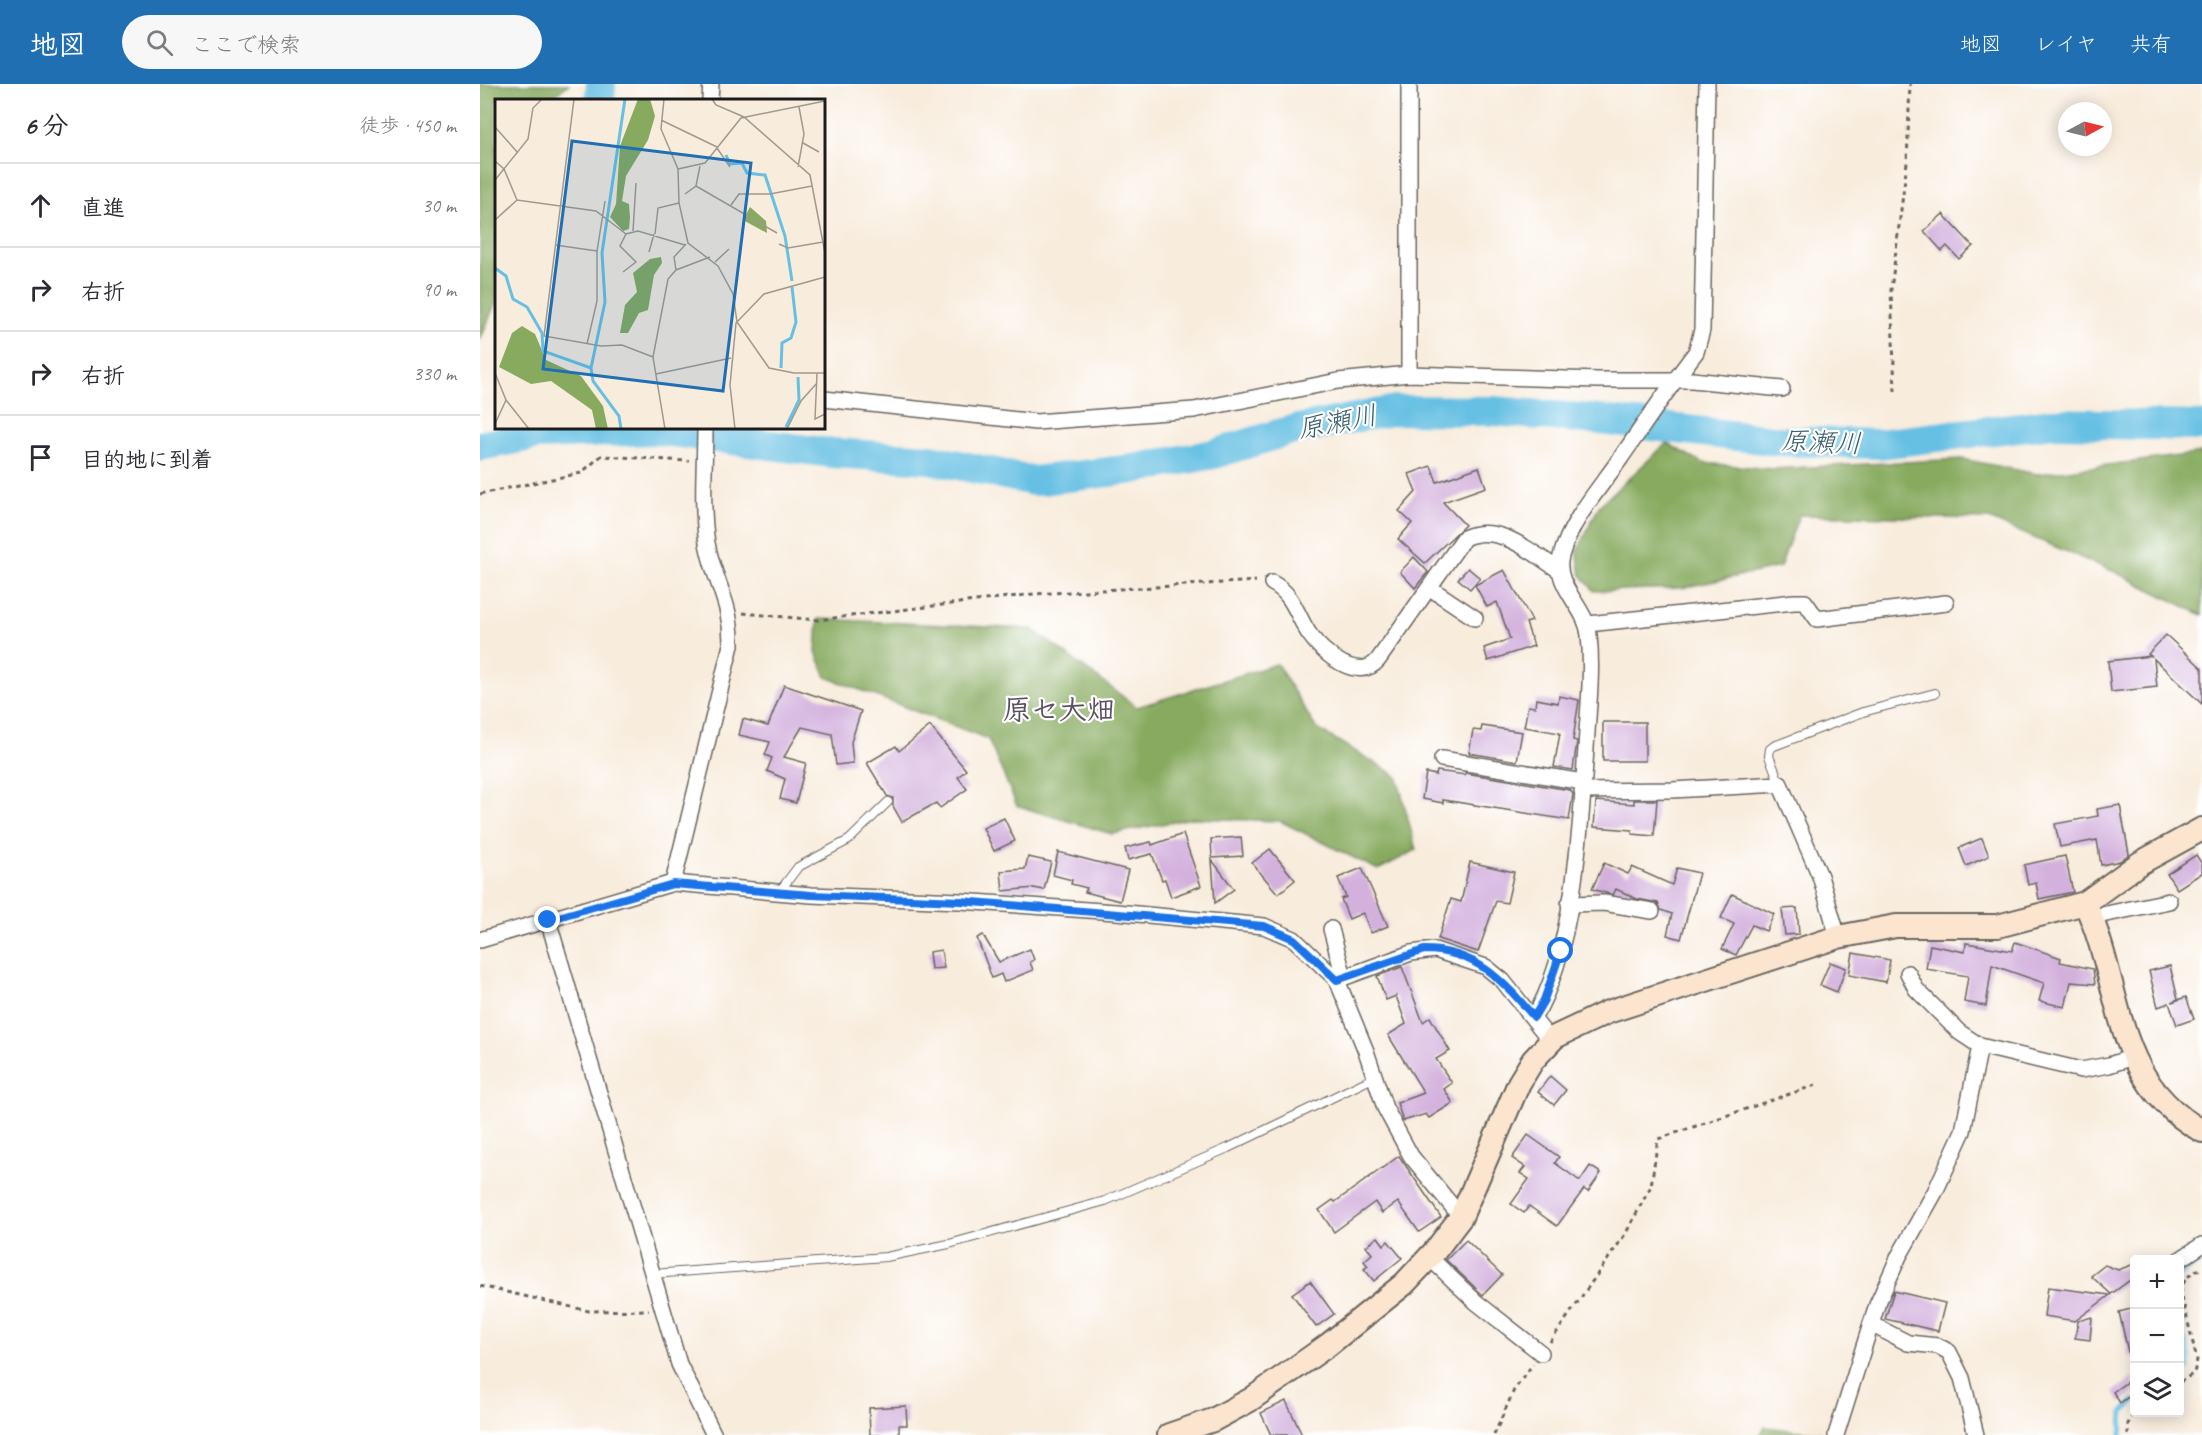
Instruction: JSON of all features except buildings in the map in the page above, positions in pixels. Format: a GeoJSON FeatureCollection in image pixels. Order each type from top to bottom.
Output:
{"type":"FeatureCollection","features":[{"type":"Feature","properties":{"kind":"street"},"geometry":{"type":"LineString","coordinates":[[710,99],[711,84]]}},
{"type":"Feature","properties":{"kind":"street"},"geometry":{"type":"LineString","coordinates":[[1409,84],[1409,374]]}},
{"type":"Feature","properties":{"kind":"street"},"geometry":{"type":"LineString","coordinates":[[1559,570],[1568,540],[1583,512],[1673,381],[1696,352],[1702,330],[1707,84]]}},
{"type":"Feature","properties":{"kind":"street"},"geometry":{"type":"LineString","coordinates":[[825,399],[1036,422],[1194,410],[1338,381],[1409,374],[1692,380],[1782,389]]}},
{"type":"Feature","properties":{"kind":"street"},"geometry":{"type":"LineString","coordinates":[[673,884],[731,645],[730,612],[707,543],[705,429]]}},
{"type":"Feature","properties":{"kind":"street"},"geometry":{"type":"LineString","coordinates":[[1272,583],[1288,595],[1310,636],[1336,659],[1360,670],[1372,667],[1464,538],[1477,532],[1492,533],[1509,539],[1559,570],[1588,624],[1592,661],[1583,787],[1569,904],[1561,951],[1544,1000],[1534,1017]]}},
{"type":"Feature","properties":{"kind":"street"},"geometry":{"type":"LineString","coordinates":[[1430,588],[1475,618]]}},
{"type":"Feature","properties":{"kind":"street"},"geometry":{"type":"LineString","coordinates":[[1588,624],[1794,602],[1805,602],[1817,620],[1946,603]]}},
{"type":"Feature","properties":{"kind":"street"},"geometry":{"type":"LineString","coordinates":[[1442,759],[1583,787],[1672,790],[1780,784],[1820,876],[1838,937]]}},
{"type":"Feature","properties":{"kind":"street"},"geometry":{"type":"LineString","coordinates":[[2088,910],[2140,863],[2202,829]]}},
{"type":"Feature","properties":{"kind":"street"},"geometry":{"type":"LineString","coordinates":[[480,940],[673,884],[960,901],[1264,926],[1294,939],[1340,979]]}},
{"type":"Feature","properties":{"kind":"street"},"geometry":{"type":"LineString","coordinates":[[1169,1435],[1213,1420],[1250,1401],[1328,1345],[1404,1284],[1461,1217],[1519,1083],[1533,1060],[1550,1041],[1608,1012],[1838,937],[1896,926],[1998,926],[2088,910],[2169,901]]}},
{"type":"Feature","properties":{"kind":"street"},"geometry":{"type":"LineString","coordinates":[[1569,904],[1604,903],[1652,911]]}},
{"type":"Feature","properties":{"kind":"street"},"geometry":{"type":"LineString","coordinates":[[2088,910],[2133,1057],[2157,1097],[2202,1131]]}},
{"type":"Feature","properties":{"kind":"street"},"geometry":{"type":"LineString","coordinates":[[548,920],[679,1364],[714,1435]]}},
{"type":"Feature","properties":{"kind":"street"},"geometry":{"type":"LineString","coordinates":[[1331,929],[1340,979],[1385,1108],[1411,1156],[1461,1217]]}},
{"type":"Feature","properties":{"kind":"street"},"geometry":{"type":"LineString","coordinates":[[1340,979],[1418,951],[1435,950],[1486,967],[1503,981],[1534,1017],[1550,1041]]}},
{"type":"Feature","properties":{"kind":"street"},"geometry":{"type":"LineString","coordinates":[[1908,973],[1923,996],[1959,1032],[1980,1046],[2081,1070],[2109,1065],[2133,1057]]}},
{"type":"Feature","properties":{"kind":"street"},"geometry":{"type":"LineString","coordinates":[[1836,1435],[1871,1324],[1899,1256],[1935,1192],[1963,1131],[1980,1046]]}},
{"type":"Feature","properties":{"kind":"street"},"geometry":{"type":"LineString","coordinates":[[2184,1257],[2202,1245]]}},
{"type":"Feature","properties":{"kind":"street"},"geometry":{"type":"LineString","coordinates":[[1429,1257],[1476,1302],[1541,1353]]}},
{"type":"Feature","properties":{"kind":"street"},"geometry":{"type":"LineString","coordinates":[[1871,1324],[1908,1343],[1938,1346],[1949,1352],[1962,1378],[1976,1435]]}},
{"type":"Feature","properties":{"kind":"lane"},"geometry":{"type":"LineString","coordinates":[[1780,784],[1769,756],[1770,749],[1774,746],[1863,712],[1935,693]]}},
{"type":"Feature","properties":{"kind":"lane"},"geometry":{"type":"LineString","coordinates":[[779,892],[798,867],[849,840],[888,802]]}},
{"type":"Feature","properties":{"kind":"lane"},"geometry":{"type":"LineString","coordinates":[[651,1274],[886,1257],[960,1241],[1106,1201],[1228,1148],[1375,1077]]}},
{"type":"Feature","properties":{"kind":"path"},"geometry":{"type":"LineString","coordinates":[[1895,391],[1892,280],[1908,152],[1910,84]]}},
{"type":"Feature","properties":{"kind":"path"},"geometry":{"type":"LineString","coordinates":[[480,494],[581,473],[601,456],[695,461],[705,464]]}},
{"type":"Feature","properties":{"kind":"path"},"geometry":{"type":"LineString","coordinates":[[730,612],[817,620],[1034,594],[1261,580],[1272,583]]}},
{"type":"Feature","properties":{"kind":"path"},"geometry":{"type":"LineString","coordinates":[[1494,1435],[1514,1390],[1626,1233],[1651,1186],[1658,1139],[1816,1085]]}},
{"type":"Feature","properties":{"kind":"path"},"geometry":{"type":"LineString","coordinates":[[2184,1379],[2194,1373],[2197,1360],[2181,1293],[2182,1283],[2192,1273],[2202,1268]]}},
{"type":"Feature","properties":{"kind":"path"},"geometry":{"type":"LineString","coordinates":[[480,1286],[589,1311],[637,1312],[662,1309]]}},
{"type":"Feature","properties":{"kind":"path"},"geometry":{"type":"LineString","coordinates":[[2128,1435],[2128,1424],[2132,1417]]}},
{"type":"Feature","properties":{"kind":"green space"},"geometry":{"type":"Polygon","coordinates":[[[480,84],[569,84],[553,99],[495,99],[495,304],[480,341],[480,84]]]}},
{"type":"Feature","properties":{"kind":"green space"},"geometry":{"type":"Polygon","coordinates":[[[1667,443],[1702,463],[1772,469],[1962,459],[2037,474],[2202,453],[2202,615],[2115,572],[1989,519],[1799,515],[1780,567],[1682,588],[1594,591],[1581,575],[1577,552],[1599,506],[1667,443]]]}},
{"type":"Feature","properties":{"kind":"green space"},"geometry":{"type":"Polygon","coordinates":[[[818,619],[1032,629],[1137,707],[1277,664],[1316,728],[1397,776],[1416,850],[1378,870],[1280,821],[1192,818],[1112,834],[1017,806],[988,739],[826,677],[816,652],[818,619]]]}},
{"type":"Feature","properties":{"kind":"green space"},"geometry":{"type":"Polygon","coordinates":[[[1765,1427],[1832,1435],[1760,1435],[1765,1427]]]}},
{"type":"Feature","properties":{"kind":"waterway"},"geometry":{"type":"LineString","coordinates":[[600,99],[601,84]]}},
{"type":"Feature","properties":{"kind":"waterway","name":"原瀬川"},"geometry":{"type":"LineString","coordinates":[[480,446],[536,435],[655,430],[831,453],[930,459],[1034,481],[1133,469],[1214,454],[1288,431],[1396,410],[1493,411],[1601,420],[1780,441],[1879,444],[2053,423],[2202,426]]}},
{"type":"Feature","properties":{"kind":"waterway"},"geometry":{"type":"LineString","coordinates":[[2184,1272],[2202,1259]]}},
{"type":"Feature","properties":{"kind":"waterway"},"geometry":{"type":"LineString","coordinates":[[2184,1337],[2189,1356],[2188,1368],[2184,1371]]}},
{"type":"Feature","properties":{"kind":"waterway"},"geometry":{"type":"LineString","coordinates":[[2121,1435],[2123,1412],[2130,1405]]}},
{"type":"Feature","properties":{"kind":"district","name":"原セ大畑"},"geometry":{"type":"Point","coordinates":[1059,709]}},
{"type":"Feature","properties":{"kind":"route"},"geometry":{"type":"LineString","coordinates":[[548,920],[673,884],[811,895],[960,901],[1116,912],[1264,926],[1294,939],[1337,980],[1362,969],[1424,950],[1435,950],[1471,961],[1486,967],[1503,981],[1534,1017],[1544,1000],[1561,951]]}}]}
